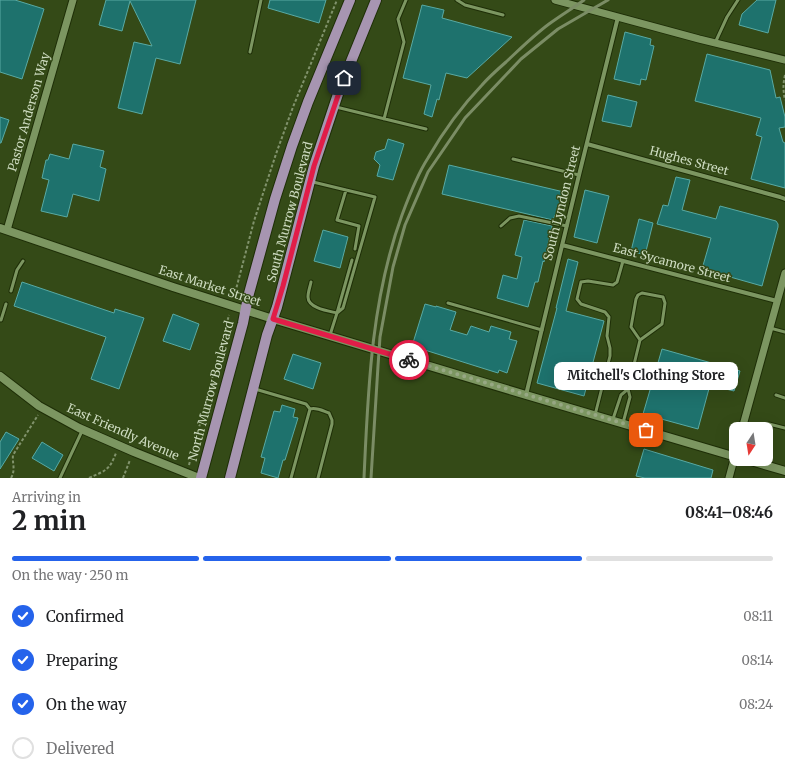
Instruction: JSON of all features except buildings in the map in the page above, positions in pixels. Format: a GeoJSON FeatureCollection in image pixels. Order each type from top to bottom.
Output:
{"type":"FeatureCollection","features":[{"type":"Feature","properties":{"kind":"main road","name":"South Murrow Boulevard"},"geometry":{"type":"LineString","coordinates":[[246,310],[275,199],[292,146],[308,102],[350,0]]}},
{"type":"Feature","properties":{"kind":"main road","name":"South Murrow Boulevard"},"geometry":{"type":"LineString","coordinates":[[273,319],[314,166],[339,91],[376,0]]}},
{"type":"Feature","properties":{"kind":"main road","name":"East Market Street"},"geometry":{"type":"LineString","coordinates":[[3,229],[273,319],[594,415],[729,453]]}},
{"type":"Feature","properties":{"kind":"main road","name":"North Murrow Boulevard"},"geometry":{"type":"LineString","coordinates":[[200,478],[246,310]]}},
{"type":"Feature","properties":{"kind":"main road"},"geometry":{"type":"LineString","coordinates":[[230,478],[267,335],[273,319]]}},
{"type":"Feature","properties":{"kind":"main road","name":"East Friendly Avenue"},"geometry":{"type":"LineString","coordinates":[[0,376],[42,407],[83,430],[200,478]]}},
{"type":"Feature","properties":{"kind":"main road"},"geometry":{"type":"LineString","coordinates":[[768,466],[785,471]]}},
{"type":"Feature","properties":{"kind":"street","name":"Pastor Anderson Way"},"geometry":{"type":"LineString","coordinates":[[3,229],[73,0]]}},
{"type":"Feature","properties":{"kind":"street"},"geometry":{"type":"LineString","coordinates":[[555,0],[715,43],[785,60]]}},
{"type":"Feature","properties":{"kind":"street","name":"South Lyndon Street"},"geometry":{"type":"LineString","coordinates":[[526,395],[618,16]]}},
{"type":"Feature","properties":{"kind":"street","name":"Hughes Street"},"geometry":{"type":"LineString","coordinates":[[586,144],[773,194],[785,199]]}},
{"type":"Feature","properties":{"kind":"street","name":"East Sycamore Street"},"geometry":{"type":"LineString","coordinates":[[562,245],[777,301]]}},
{"type":"Feature","properties":{"kind":"street"},"geometry":{"type":"LineString","coordinates":[[744,422],[785,273]]}},
{"type":"Feature","properties":{"kind":"street"},"geometry":{"type":"LineString","coordinates":[[729,478],[733,466]]}},
{"type":"Feature","properties":{"kind":"lane"},"geometry":{"type":"LineString","coordinates":[[250,52],[261,0]]}},
{"type":"Feature","properties":{"kind":"lane"},"geometry":{"type":"LineString","coordinates":[[384,119],[404,42],[398,19],[406,0]]}},
{"type":"Feature","properties":{"kind":"lane"},"geometry":{"type":"LineString","coordinates":[[457,0],[465,5],[503,15]]}},
{"type":"Feature","properties":{"kind":"lane"},"geometry":{"type":"LineString","coordinates":[[715,43],[727,17],[738,0]]}},
{"type":"Feature","properties":{"kind":"lane"},"geometry":{"type":"LineString","coordinates":[[334,106],[426,129]]}},
{"type":"Feature","properties":{"kind":"lane"},"geometry":{"type":"LineString","coordinates":[[513,159],[579,175]]}},
{"type":"Feature","properties":{"kind":"lane"},"geometry":{"type":"LineString","coordinates":[[310,181],[375,197],[343,308],[337,314]]}},
{"type":"Feature","properties":{"kind":"lane"},"geometry":{"type":"LineString","coordinates":[[346,190],[337,220],[359,226],[355,249]]}},
{"type":"Feature","properties":{"kind":"lane"},"geometry":{"type":"LineString","coordinates":[[501,226],[510,218],[519,216],[566,226]]}},
{"type":"Feature","properties":{"kind":"lane"},"geometry":{"type":"LineString","coordinates":[[329,336],[337,314],[352,260]]}},
{"type":"Feature","properties":{"kind":"lane"},"geometry":{"type":"LineString","coordinates":[[11,291],[18,270],[23,261]]}},
{"type":"Feature","properties":{"kind":"lane"},"geometry":{"type":"LineString","coordinates":[[594,415],[610,356],[607,336],[609,317],[605,312],[581,304],[577,299],[581,282],[588,281],[613,286],[618,282],[624,261]]}},
{"type":"Feature","properties":{"kind":"lane"},"geometry":{"type":"LineString","coordinates":[[311,282],[308,296],[310,304],[337,314]]}},
{"type":"Feature","properties":{"kind":"lane"},"geometry":{"type":"LineString","coordinates":[[623,423],[630,397],[628,389],[640,340],[662,324],[665,302],[663,297],[642,293],[638,295],[631,327],[640,340]]}},
{"type":"Feature","properties":{"kind":"lane"},"geometry":{"type":"LineString","coordinates":[[448,303],[542,330]]}},
{"type":"Feature","properties":{"kind":"lane"},"geometry":{"type":"LineString","coordinates":[[1,320],[6,304]]}},
{"type":"Feature","properties":{"kind":"lane"},"geometry":{"type":"LineString","coordinates":[[770,328],[785,332]]}},
{"type":"Feature","properties":{"kind":"lane"},"geometry":{"type":"LineString","coordinates":[[254,388],[306,404],[310,409]]}},
{"type":"Feature","properties":{"kind":"lane"},"geometry":{"type":"LineString","coordinates":[[613,420],[620,395],[628,389]]}},
{"type":"Feature","properties":{"kind":"lane"},"geometry":{"type":"LineString","coordinates":[[776,395],[785,398]]}},
{"type":"Feature","properties":{"kind":"lane"},"geometry":{"type":"LineString","coordinates":[[310,409],[317,408],[329,413],[332,420],[318,478]]}},
{"type":"Feature","properties":{"kind":"lane"},"geometry":{"type":"LineString","coordinates":[[291,478],[310,409]]}},
{"type":"Feature","properties":{"kind":"lane"},"geometry":{"type":"LineString","coordinates":[[773,425],[785,428]]}},
{"type":"Feature","properties":{"kind":"lane"},"geometry":{"type":"LineString","coordinates":[[60,478],[83,430]]}},
{"type":"Feature","properties":{"kind":"path"},"geometry":{"type":"LineString","coordinates":[[785,75],[783,84],[785,100]]}},
{"type":"Feature","properties":{"kind":"path"},"geometry":{"type":"LineString","coordinates":[[188,466],[229,313]]}},
{"type":"Feature","properties":{"kind":"path"},"geometry":{"type":"LineString","coordinates":[[11,478],[14,470],[13,455],[42,407]]}},
{"type":"Feature","properties":{"kind":"path"},"geometry":{"type":"LineString","coordinates":[[89,478],[108,469],[112,463],[118,445]]}},
{"type":"Feature","properties":{"kind":"path"},"geometry":{"type":"LineString","coordinates":[[123,478],[134,452]]}},
{"type":"Feature","properties":{"kind":"railway"},"geometry":{"type":"LineString","coordinates":[[364,478],[367,412],[377,312],[392,247],[410,193],[424,165],[446,129],[485,82],[538,33],[584,0]]}},
{"type":"Feature","properties":{"kind":"railway"},"geometry":{"type":"LineString","coordinates":[[371,478],[380,337],[393,267],[405,225],[428,172],[465,118],[521,59],[558,29],[608,0]]}},
{"type":"Feature","properties":{"kind":"way so far"},"geometry":{"type":"LineString","coordinates":[[409,360],[646,430]]}},
{"type":"Feature","properties":{"kind":"place","name":"Mitchell's Clothing Store"},"geometry":{"type":"Point","coordinates":[646,430]}},
{"type":"Feature","properties":{"kind":"route"},"geometry":{"type":"LineString","coordinates":[[344,78],[314,166],[273,319],[409,360]]}}]}
